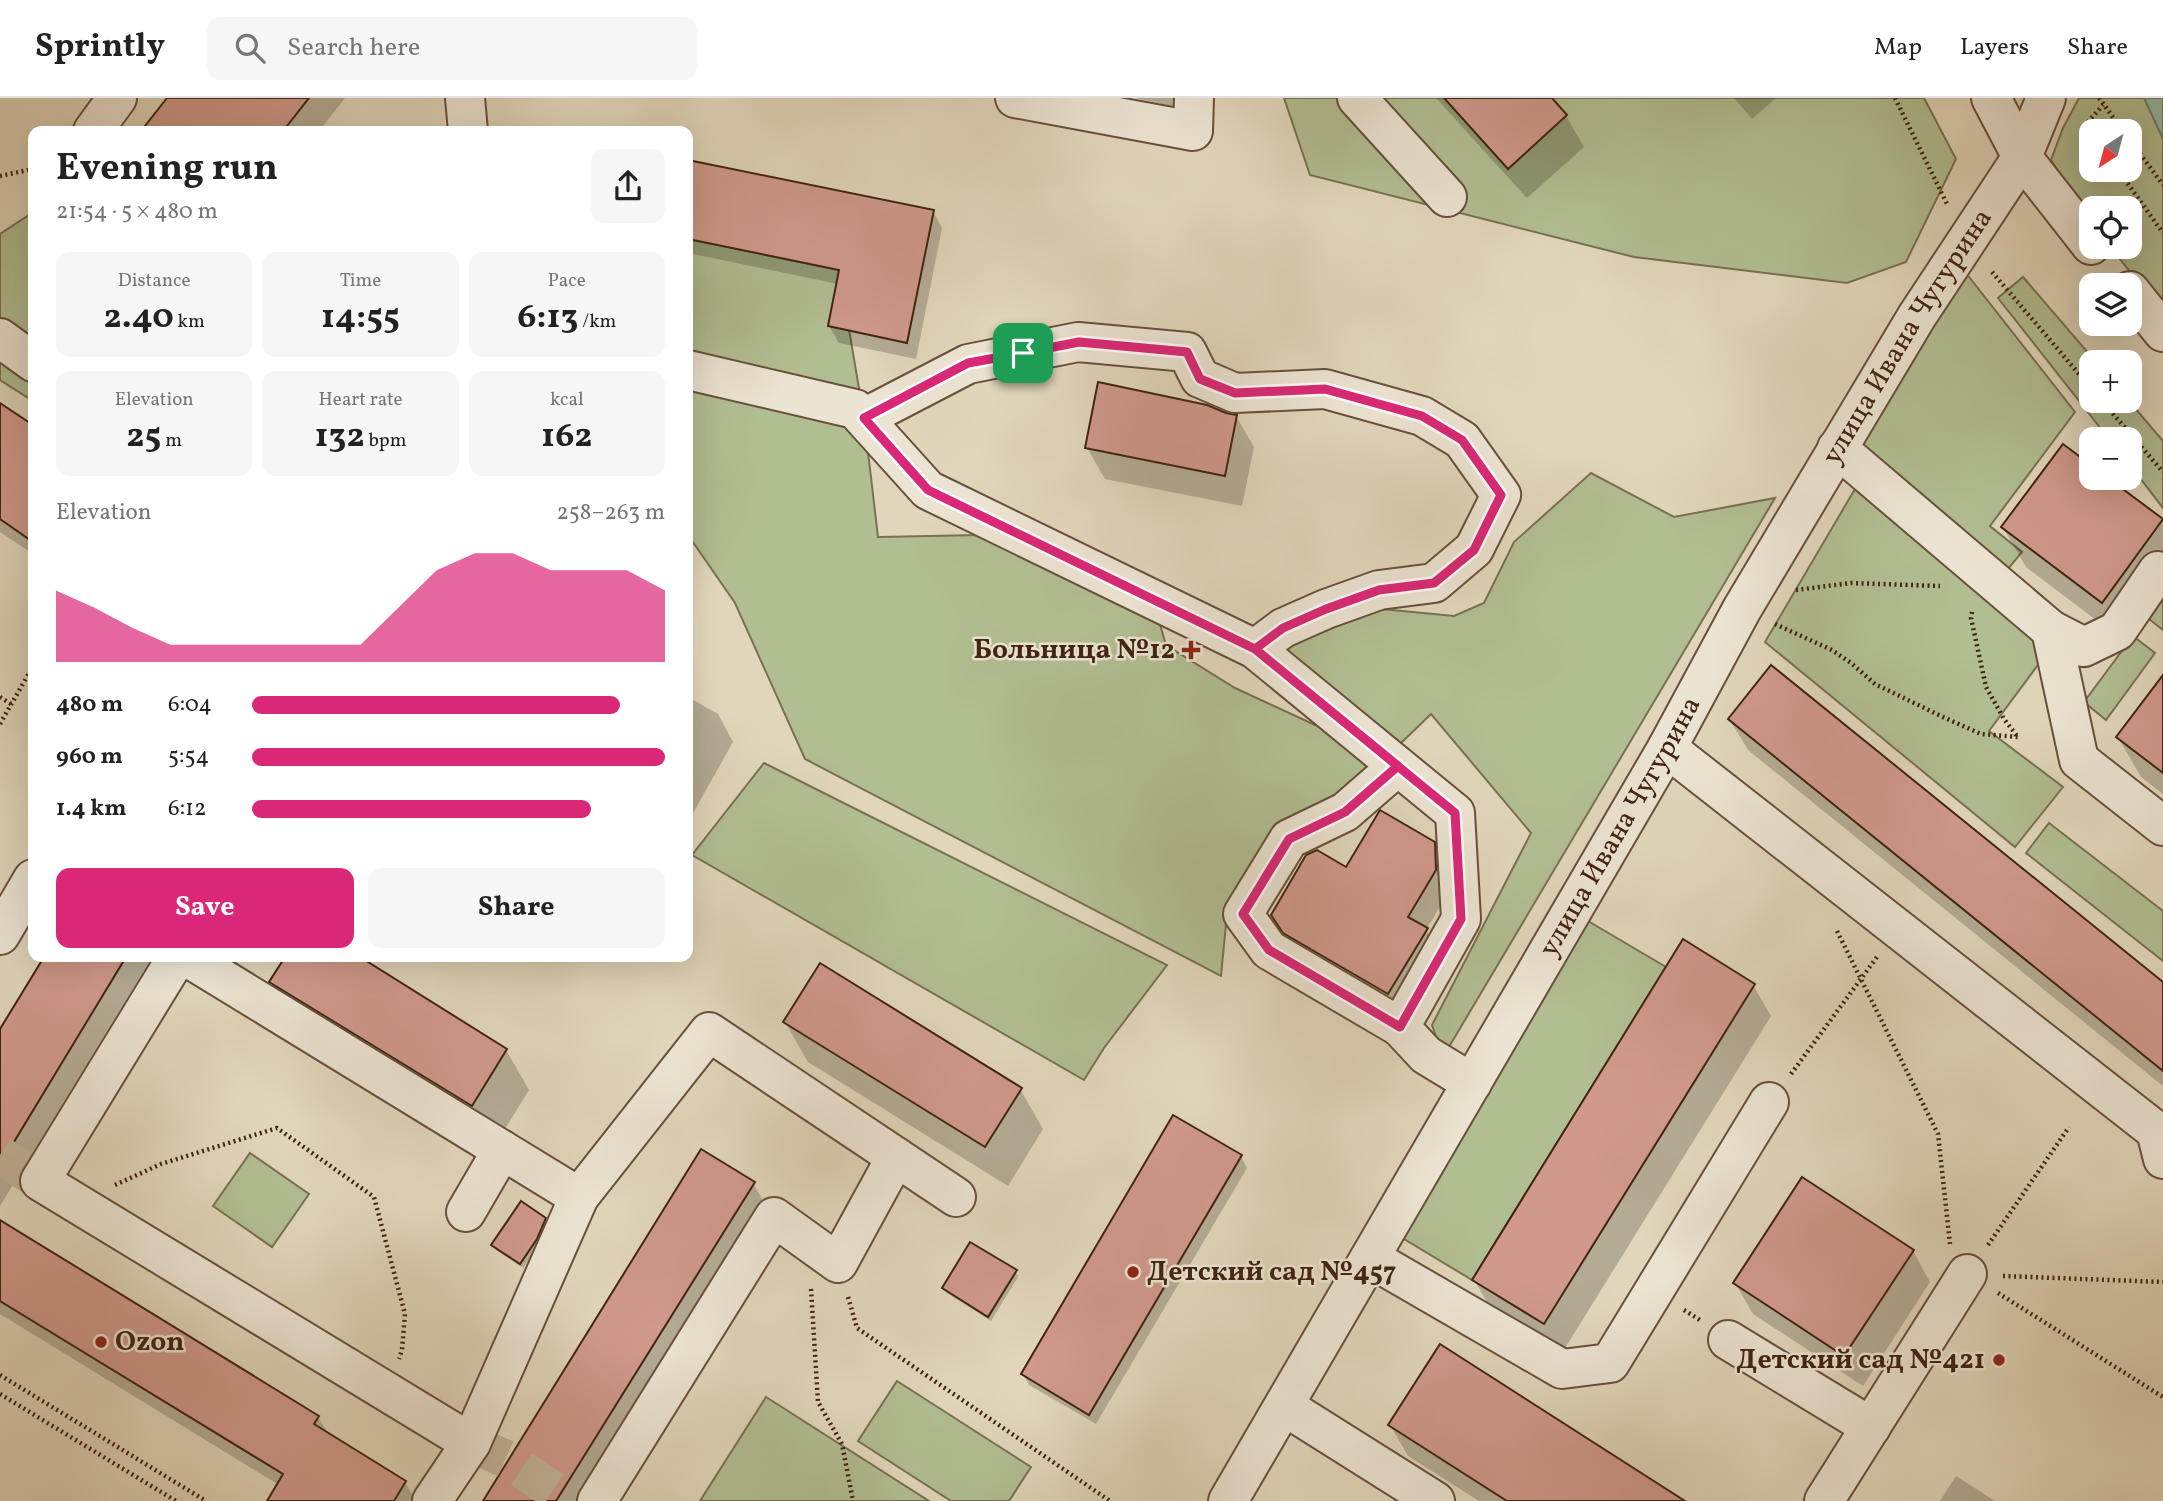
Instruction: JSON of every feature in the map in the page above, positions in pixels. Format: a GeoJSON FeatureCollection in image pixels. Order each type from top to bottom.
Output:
{"type":"FeatureCollection","features":[{"type":"Feature","properties":{"kind":"street"},"geometry":{"type":"LineString","coordinates":[[97,126],[117,98]]}},
{"type":"Feature","properties":{"kind":"street"},"geometry":{"type":"LineString","coordinates":[[465,98],[468,126]]}},
{"type":"Feature","properties":{"kind":"street"},"geometry":{"type":"LineString","coordinates":[[1016,98],[1193,131],[1194,98]]}},
{"type":"Feature","properties":{"kind":"street"},"geometry":{"type":"LineString","coordinates":[[1357,98],[1447,197]]}},
{"type":"Feature","properties":{"kind":"street"},"geometry":{"type":"LineString","coordinates":[[1991,98],[2022,157],[2079,229]]}},
{"type":"Feature","properties":{"kind":"street","name":"улица Ивана Чугурина"},"geometry":{"type":"LineString","coordinates":[[1228,1501],[1667,748],[1742,609],[1837,448],[1917,316],[2022,157],[2046,98]]}},
{"type":"Feature","properties":{"kind":"street"},"geometry":{"type":"LineString","coordinates":[[2103,259],[2115,273]]}},
{"type":"Feature","properties":{"kind":"street"},"geometry":{"type":"LineString","coordinates":[[2142,306],[2163,332]]}},
{"type":"Feature","properties":{"kind":"street"},"geometry":{"type":"LineString","coordinates":[[0,338],[28,358]]}},
{"type":"Feature","properties":{"kind":"street"},"geometry":{"type":"LineString","coordinates":[[864,418],[968,363],[1079,342],[1187,352],[1200,379],[1235,393],[1325,389],[1422,416],[1462,440],[1501,495],[1474,550],[1434,583],[1379,590],[1326,609],[1283,628],[1255,649]]}},
{"type":"Feature","properties":{"kind":"street"},"geometry":{"type":"LineString","coordinates":[[693,371],[855,409],[928,490],[1255,649],[1455,813],[1461,919],[1400,1027]]}},
{"type":"Feature","properties":{"kind":"street"},"geometry":{"type":"LineString","coordinates":[[1837,448],[2051,630],[2084,647],[2117,631],[2158,571]]}},
{"type":"Feature","properties":{"kind":"street"},"geometry":{"type":"LineString","coordinates":[[2051,630],[2079,760],[2163,827]]}},
{"type":"Feature","properties":{"kind":"street"},"geometry":{"type":"LineString","coordinates":[[1667,748],[2156,1131],[2163,1159]]}},
{"type":"Feature","properties":{"kind":"street"},"geometry":{"type":"LineString","coordinates":[[1398,766],[1345,812],[1289,839],[1243,914],[1269,950],[1400,1027],[1426,1055],[1472,1083]]}},
{"type":"Feature","properties":{"kind":"street"},"geometry":{"type":"LineString","coordinates":[[0,935],[28,887]]}},
{"type":"Feature","properties":{"kind":"street"},"geometry":{"type":"LineString","coordinates":[[174,962],[40,1181],[471,1443]]}},
{"type":"Feature","properties":{"kind":"street"},"geometry":{"type":"LineString","coordinates":[[195,962],[579,1197]]}},
{"type":"Feature","properties":{"kind":"street"},"geometry":{"type":"LineString","coordinates":[[432,1501],[471,1443],[579,1197],[709,1031],[956,1197]]}},
{"type":"Feature","properties":{"kind":"street"},"geometry":{"type":"LineString","coordinates":[[1370,1258],[1562,1369],[1610,1363],[1779,1089]]}},
{"type":"Feature","properties":{"kind":"street"},"geometry":{"type":"LineString","coordinates":[[466,1212],[502,1150]]}},
{"type":"Feature","properties":{"kind":"street"},"geometry":{"type":"LineString","coordinates":[[597,1501],[774,1217],[838,1263],[896,1157]]}},
{"type":"Feature","properties":{"kind":"street"},"geometry":{"type":"LineString","coordinates":[[1824,1501],[1967,1274]]}},
{"type":"Feature","properties":{"kind":"street"},"geometry":{"type":"LineString","coordinates":[[1728,1340],[1871,1427]]}},
{"type":"Feature","properties":{"kind":"street"},"geometry":{"type":"LineString","coordinates":[[1284,1406],[1435,1501]]}},
{"type":"Feature","properties":{"kind":"path"},"geometry":{"type":"LineString","coordinates":[[2099,98],[2114,119]]}},
{"type":"Feature","properties":{"kind":"path"},"geometry":{"type":"LineString","coordinates":[[2090,119],[2103,105]]}},
{"type":"Feature","properties":{"kind":"path"},"geometry":{"type":"LineString","coordinates":[[2142,156],[2163,185]]}},
{"type":"Feature","properties":{"kind":"path"},"geometry":{"type":"LineString","coordinates":[[0,176],[28,170]]}},
{"type":"Feature","properties":{"kind":"path"},"geometry":{"type":"LineString","coordinates":[[2127,182],[2163,233]]}},
{"type":"Feature","properties":{"kind":"path"},"geometry":{"type":"LineString","coordinates":[[2112,413],[2163,472]]}},
{"type":"Feature","properties":{"kind":"path"},"geometry":{"type":"LineString","coordinates":[[1742,609],[1803,588],[1852,583],[1943,586],[1975,565]]}},
{"type":"Feature","properties":{"kind":"path"},"geometry":{"type":"LineString","coordinates":[[1742,609],[1832,650],[1875,684],[1945,718],[1981,734],[2018,737],[1986,687],[1971,618],[1975,565]]}},
{"type":"Feature","properties":{"kind":"path"},"geometry":{"type":"LineString","coordinates":[[0,724],[28,675]]}},
{"type":"Feature","properties":{"kind":"path"},"geometry":{"type":"LineString","coordinates":[[0,697],[11,704]]}},
{"type":"Feature","properties":{"kind":"path"},"geometry":{"type":"LineString","coordinates":[[1832,920],[1938,1134],[1952,1255],[1967,1274],[2163,1397]]}},
{"type":"Feature","properties":{"kind":"path"},"geometry":{"type":"LineString","coordinates":[[1779,1089],[1898,929]]}},
{"type":"Feature","properties":{"kind":"path"},"geometry":{"type":"LineString","coordinates":[[1967,1274],[2069,1127]]}},
{"type":"Feature","properties":{"kind":"path"},"geometry":{"type":"LineString","coordinates":[[76,1202],[161,1164],[277,1128],[374,1197],[405,1314],[402,1350],[387,1392]]}},
{"type":"Feature","properties":{"kind":"path"},"geometry":{"type":"LineString","coordinates":[[807,1240],[818,1402],[842,1444],[853,1501]]}},
{"type":"Feature","properties":{"kind":"path"},"geometry":{"type":"LineString","coordinates":[[838,1263],[857,1328],[1110,1501]]}},
{"type":"Feature","properties":{"kind":"path"},"geometry":{"type":"LineString","coordinates":[[1967,1274],[2163,1282]]}},
{"type":"Feature","properties":{"kind":"path"},"geometry":{"type":"LineString","coordinates":[[1654,1290],[1728,1340]]}},
{"type":"Feature","properties":{"kind":"path"},"geometry":{"type":"LineString","coordinates":[[0,1375],[206,1501]]}},
{"type":"Feature","properties":{"kind":"path"},"geometry":{"type":"LineString","coordinates":[[0,1394],[176,1501]]}},
{"type":"Feature","properties":{"kind":"shaded area"},"geometry":{"type":"Polygon","coordinates":[[[1284,98],[1924,98],[1956,159],[1906,262],[1847,283],[1634,257],[1310,175],[1284,98]]]}},
{"type":"Feature","properties":{"kind":"shaded area"},"geometry":{"type":"Polygon","coordinates":[[[2079,98],[2163,98],[2163,312],[2142,286],[2142,273],[2131,273],[2120,259],[2142,259],[2142,196],[2079,196],[2079,205],[2051,160],[2063,128],[2079,98]]]}},
{"type":"Feature","properties":{"kind":"shaded area"},"geometry":{"type":"Polygon","coordinates":[[[2144,98],[2163,98],[2163,139],[2144,98]]]}},
{"type":"Feature","properties":{"kind":"shaded area"},"geometry":{"type":"Polygon","coordinates":[[[28,216],[28,349],[0,327],[0,234],[28,216]]]}},
{"type":"Feature","properties":{"kind":"shaded area"},"geometry":{"type":"Polygon","coordinates":[[[693,240],[839,270],[864,418],[878,537],[983,535],[1157,614],[1166,645],[1235,688],[1328,731],[1282,647],[1382,609],[1454,616],[1484,603],[1514,542],[1591,473],[1674,517],[1775,498],[1443,1057],[1432,1025],[1531,833],[1431,714],[1361,782],[1281,824],[1227,914],[1221,976],[805,759],[735,603],[693,542],[693,240]]]}},
{"type":"Feature","properties":{"kind":"shaded area"},"geometry":{"type":"Polygon","coordinates":[[[1966,273],[2075,412],[1990,526],[2022,552],[2003,575],[1857,447],[1966,273]]]}},
{"type":"Feature","properties":{"kind":"shaded area"},"geometry":{"type":"Polygon","coordinates":[[[2023,277],[2086,350],[2079,350],[2079,401],[1998,298],[2023,277]]]}},
{"type":"Feature","properties":{"kind":"shaded area"},"geometry":{"type":"Polygon","coordinates":[[[0,349],[28,379],[28,398],[0,380],[0,349]]]}},
{"type":"Feature","properties":{"kind":"shaded area"},"geometry":{"type":"Polygon","coordinates":[[[2089,413],[2139,413],[2163,441],[2163,508],[2142,481],[2142,427],[2100,427],[2089,413]]]}},
{"type":"Feature","properties":{"kind":"shaded area"},"geometry":{"type":"Polygon","coordinates":[[[1855,489],[2049,650],[1989,731],[2063,787],[2015,847],[1765,642],[1855,489]]]}},
{"type":"Feature","properties":{"kind":"shaded area"},"geometry":{"type":"Polygon","coordinates":[[[2163,588],[2163,630],[2144,615],[2163,588]]]}},
{"type":"Feature","properties":{"kind":"shaded area"},"geometry":{"type":"Polygon","coordinates":[[[2133,636],[2155,653],[2106,720],[2084,702],[2133,636]]]}},
{"type":"Feature","properties":{"kind":"shaded area"},"geometry":{"type":"Polygon","coordinates":[[[764,763],[1167,965],[1104,1048],[1084,1080],[693,854],[764,763]]]}},
{"type":"Feature","properties":{"kind":"shaded area"},"geometry":{"type":"Polygon","coordinates":[[[2049,823],[2163,911],[2163,961],[2026,853],[2049,823]]]}},
{"type":"Feature","properties":{"kind":"shaded area"},"geometry":{"type":"Polygon","coordinates":[[[1588,921],[1666,967],[1472,1280],[1399,1236],[1588,921]]]}},
{"type":"Feature","properties":{"kind":"shaded area"},"geometry":{"type":"Polygon","coordinates":[[[250,1153],[309,1194],[272,1247],[213,1206],[250,1153]]]}},
{"type":"Feature","properties":{"kind":"shaded area"},"geometry":{"type":"Polygon","coordinates":[[[897,1381],[1031,1467],[1009,1501],[951,1501],[858,1441],[897,1381]]]}},
{"type":"Feature","properties":{"kind":"shaded area"},"geometry":{"type":"Polygon","coordinates":[[[766,1397],[929,1501],[700,1501],[766,1397]]]}},
{"type":"Feature","properties":{"kind":"building"},"geometry":{"type":"Polygon","coordinates":[[[167,98],[309,98],[287,126],[145,126],[167,98]]]}},
{"type":"Feature","properties":{"kind":"building"},"geometry":{"type":"Polygon","coordinates":[[[1444,98],[1552,98],[1567,115],[1508,169],[1444,98]]]}},
{"type":"Feature","properties":{"kind":"building"},"geometry":{"type":"Polygon","coordinates":[[[693,161],[934,210],[907,343],[828,326],[839,270],[693,240],[693,161]]]}},
{"type":"Feature","properties":{"kind":"building"},"geometry":{"type":"Polygon","coordinates":[[[1098,382],[1207,405],[1237,415],[1225,476],[1085,448],[1098,382]]]}},
{"type":"Feature","properties":{"kind":"building"},"geometry":{"type":"Polygon","coordinates":[[[0,403],[28,422],[28,539],[0,519],[0,403]]]}},
{"type":"Feature","properties":{"kind":"building"},"geometry":{"type":"Polygon","coordinates":[[[2063,444],[2079,456],[2079,490],[2124,490],[2163,519],[2102,603],[2001,527],[2063,444]]]}},
{"type":"Feature","properties":{"kind":"building"},"geometry":{"type":"Polygon","coordinates":[[[1771,665],[2163,982],[2163,1071],[1728,719],[1771,665]]]}},
{"type":"Feature","properties":{"kind":"building"},"geometry":{"type":"Polygon","coordinates":[[[2163,675],[2163,773],[2116,737],[2163,675]]]}},
{"type":"Feature","properties":{"kind":"building"},"geometry":{"type":"Polygon","coordinates":[[[1380,810],[1435,842],[1436,870],[1408,917],[1428,928],[1388,994],[1283,933],[1271,915],[1306,855],[1317,850],[1346,867],[1380,810]]]}},
{"type":"Feature","properties":{"kind":"building"},"geometry":{"type":"Polygon","coordinates":[[[1683,939],[1755,984],[1544,1324],[1472,1280],[1683,939]]]}},
{"type":"Feature","properties":{"kind":"building"},"geometry":{"type":"Polygon","coordinates":[[[41,962],[123,962],[0,1165],[0,1029],[41,962]]]}},
{"type":"Feature","properties":{"kind":"building"},"geometry":{"type":"Polygon","coordinates":[[[282,962],[368,962],[507,1049],[472,1106],[269,982],[282,962]]]}},
{"type":"Feature","properties":{"kind":"building"},"geometry":{"type":"Polygon","coordinates":[[[820,963],[1022,1088],[985,1147],[783,1022],[820,963]]]}},
{"type":"Feature","properties":{"kind":"building"},"geometry":{"type":"Polygon","coordinates":[[[1173,1115],[1242,1155],[1089,1415],[1021,1374],[1173,1115]]]}},
{"type":"Feature","properties":{"kind":"building"},"geometry":{"type":"Polygon","coordinates":[[[701,1149],[755,1182],[556,1501],[483,1501],[701,1149]]]}},
{"type":"Feature","properties":{"kind":"building"},"geometry":{"type":"Polygon","coordinates":[[[1802,1177],[1914,1250],[1844,1356],[1733,1283],[1802,1177]]]}},
{"type":"Feature","properties":{"kind":"building"},"geometry":{"type":"Polygon","coordinates":[[[521,1201],[546,1218],[537,1239],[520,1264],[491,1245],[521,1201]]]}},
{"type":"Feature","properties":{"kind":"building"},"geometry":{"type":"Polygon","coordinates":[[[0,1220],[319,1416],[314,1424],[406,1481],[394,1501],[267,1501],[283,1474],[0,1301],[0,1220]]]}},
{"type":"Feature","properties":{"kind":"building"},"geometry":{"type":"Polygon","coordinates":[[[970,1242],[1017,1270],[988,1317],[942,1288],[970,1242]]]}},
{"type":"Feature","properties":{"kind":"building"},"geometry":{"type":"Polygon","coordinates":[[[1440,1344],[1685,1501],[1507,1501],[1388,1425],[1440,1344]]]}},
{"type":"Feature","properties":{"kind":"tunnel"},"geometry":{"type":"LineString","coordinates":[[0,1155],[40,1181]]}},
{"type":"Feature","properties":{"kind":"tunnel"},"geometry":{"type":"LineString","coordinates":[[471,1443],[508,1460],[569,1501]]}},
{"type":"Feature","properties":{"kind":"place","name":"Больница №12"},"geometry":{"type":"Point","coordinates":[1191,650]}},
{"type":"Feature","properties":{"kind":"place","name":"Детский сад №457"},"geometry":{"type":"Point","coordinates":[1133,1272]}},
{"type":"Feature","properties":{"kind":"place","name":"Ozon"},"geometry":{"type":"Point","coordinates":[101,1342]}},
{"type":"Feature","properties":{"kind":"place","name":"Детский сад №421"},"geometry":{"type":"Point","coordinates":[1999,1360]}},
{"type":"Feature","properties":{"kind":"route"},"geometry":{"type":"LineString","coordinates":[[1023,353],[968,363],[864,418],[928,490],[1255,649],[1455,813],[1461,919],[1400,1027],[1269,950],[1243,914],[1289,839],[1345,812],[1398,766],[1255,649],[1283,628],[1326,609],[1379,590],[1434,583],[1474,550],[1501,495],[1462,440],[1422,416],[1325,389],[1235,393],[1200,379],[1187,352],[1079,342],[1023,353]]}}]}
